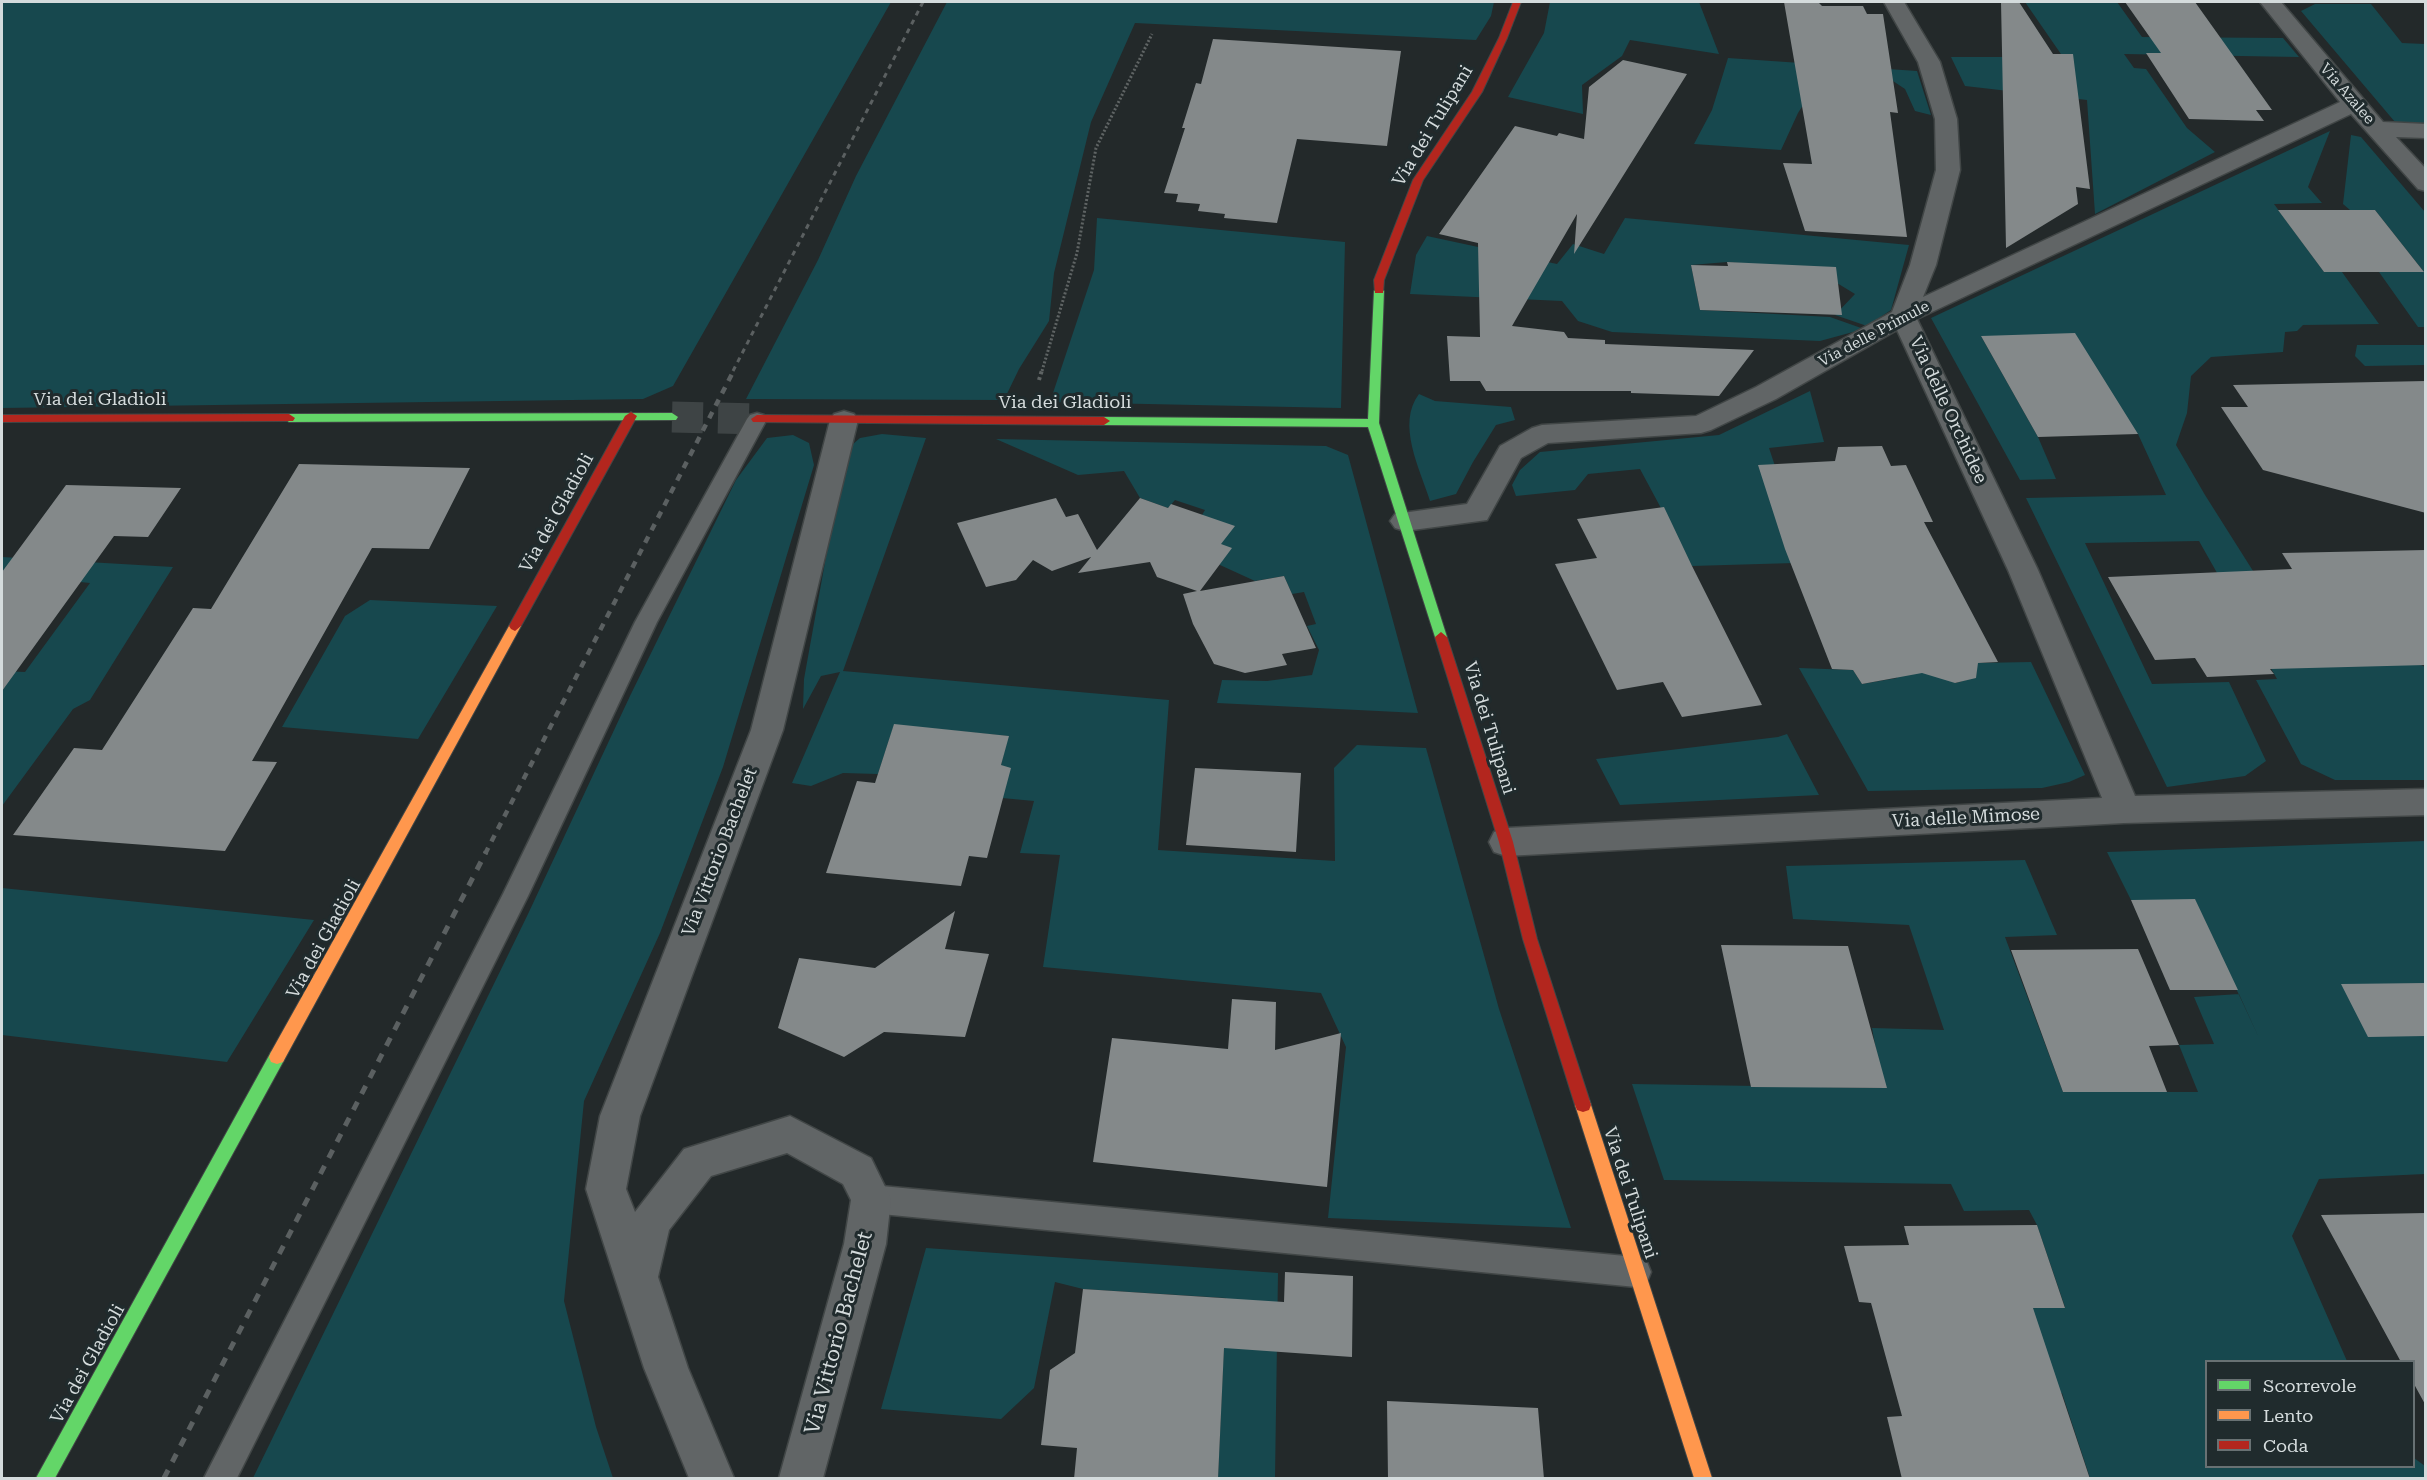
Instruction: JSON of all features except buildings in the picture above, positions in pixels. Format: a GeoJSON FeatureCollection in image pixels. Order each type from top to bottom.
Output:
{"type":"FeatureCollection","features":[{"type":"Feature","properties":{"kind":"street","name":"Via dei Tulipani"},"geometry":{"type":"LineString","coordinates":[[1517,2],[1503,38],[1477,92],[1418,180],[1379,280],[1373,423],[1506,842],[1530,939],[1703,1479]]}},
{"type":"Feature","properties":{"kind":"street","name":"Via delle Orchidee"},"geometry":{"type":"LineString","coordinates":[[1894,2],[1929,62],[1946,119],[1948,170],[1923,265],[1903,316],[2023,570],[2124,810]]}},
{"type":"Feature","properties":{"kind":"street","name":"Via Azalee"},"geometry":{"type":"LineString","coordinates":[[2270,2],[2354,104],[2426,184]]}},
{"type":"Feature","properties":{"kind":"street","name":"Via delle Primule"},"geometry":{"type":"LineString","coordinates":[[1405,521],[1477,513],[1510,453],[1542,434],[1701,424],[1766,393],[1903,316],[2354,104]]}},
{"type":"Feature","properties":{"kind":"street"},"geometry":{"type":"LineString","coordinates":[[2378,129],[2426,131]]}},
{"type":"Feature","properties":{"kind":"street","name":"Via dei Gladioli"},"geometry":{"type":"LineString","coordinates":[[45,1479],[631,416]]}},
{"type":"Feature","properties":{"kind":"street","name":"Via dei Gladioli"},"geometry":{"type":"LineString","coordinates":[[2,419],[672,417]]}},
{"type":"Feature","properties":{"kind":"street","name":"Via dei Gladioli"},"geometry":{"type":"LineString","coordinates":[[757,418],[1373,423]]}},
{"type":"Feature","properties":{"kind":"street","name":"Via Vittorio Bachelet"},"geometry":{"type":"LineString","coordinates":[[711,1479],[666,1368],[606,1189],[620,1116],[767,730],[843,420]]}},
{"type":"Feature","properties":{"kind":"street","name":"Via delle Mimose"},"geometry":{"type":"LineString","coordinates":[[1506,842],[2124,810],[2426,802]]}},
{"type":"Feature","properties":{"kind":"street"},"geometry":{"type":"LineString","coordinates":[[636,1277],[651,1221],[698,1162],[790,1134],[857,1171],[871,1199]]}},
{"type":"Feature","properties":{"kind":"street","name":"Via Vittorio Bachelet"},"geometry":{"type":"LineString","coordinates":[[801,1479],[865,1244],[871,1199]]}},
{"type":"Feature","properties":{"kind":"lane"},"geometry":{"type":"LineString","coordinates":[[220,1479],[514,896],[646,622],[757,418]]}},
{"type":"Feature","properties":{"kind":"lane"},"geometry":{"type":"LineString","coordinates":[[871,1199],[1636,1272]]}},
{"type":"Feature","properties":{"kind":"path"},"geometry":{"type":"LineString","coordinates":[[1027,421],[1077,253],[1096,148],[1152,34]]}},
{"type":"Feature","properties":{"kind":"shaded area"},"geometry":{"type":"Polygon","coordinates":[[[2,2],[891,2],[673,386],[643,399],[2,408],[2,2]]]}},
{"type":"Feature","properties":{"kind":"shaded area"},"geometry":{"type":"Polygon","coordinates":[[[947,2],[1494,2],[1491,16],[1476,40],[1135,23],[1091,122],[1054,273],[1049,321],[1019,369],[1004,400],[746,399],[818,260],[856,176],[947,2]]]}},
{"type":"Feature","properties":{"kind":"shaded area"},"geometry":{"type":"Polygon","coordinates":[[[1550,2],[1699,2],[1719,54],[1630,40],[1622,56],[1582,85],[1583,114],[1508,97],[1544,33],[1550,2]]]}},
{"type":"Feature","properties":{"kind":"shaded area"},"geometry":{"type":"Polygon","coordinates":[[[2025,2],[2117,2],[2142,37],[2283,38],[2299,57],[2124,54],[2134,68],[2146,69],[2187,128],[2215,152],[2095,214],[2087,100],[1965,86],[1951,57],[2063,57],[2025,2]]]}},
{"type":"Feature","properties":{"kind":"shaded area"},"geometry":{"type":"Polygon","coordinates":[[[2315,4],[2371,4],[2402,43],[2425,44],[2425,124],[2395,122],[2301,11],[2315,4]]]}},
{"type":"Feature","properties":{"kind":"shaded area"},"geometry":{"type":"Polygon","coordinates":[[[1728,58],[1917,71],[1931,115],[1915,111],[1905,89],[1890,79],[1812,91],[1798,113],[1781,150],[1694,144],[1712,110],[1728,58]]]}},
{"type":"Feature","properties":{"kind":"shaded area"},"geometry":{"type":"Polygon","coordinates":[[[2330,131],[2308,187],[2322,203],[2274,204],[2324,272],[2342,272],[2379,324],[2303,325],[2297,331],[2285,332],[2283,352],[2211,357],[2191,376],[2187,413],[2176,445],[2260,582],[2425,667],[2425,780],[2335,780],[2301,764],[2256,680],[2277,679],[2199,541],[2085,543],[2152,684],[2229,682],[2266,761],[2245,776],[2167,787],[2026,498],[2166,495],[2138,434],[1981,336],[2038,437],[2056,479],[2020,480],[1931,318],[2330,131]]]}},
{"type":"Feature","properties":{"kind":"shaded area"},"geometry":{"type":"Polygon","coordinates":[[[2351,135],[2361,137],[2425,212],[2425,327],[2418,327],[2379,272],[2424,272],[2375,210],[2350,210],[2343,204],[2351,135]]]}},
{"type":"Feature","properties":{"kind":"shaded area"},"geometry":{"type":"Polygon","coordinates":[[[1097,218],[1345,242],[1341,408],[1050,402],[1094,270],[1097,218]]]}},
{"type":"Feature","properties":{"kind":"shaded area"},"geometry":{"type":"Polygon","coordinates":[[[1625,218],[1909,245],[1891,310],[1867,326],[1835,315],[1855,294],[1814,269],[1727,262],[1691,265],[1700,310],[1830,317],[1864,329],[1820,341],[1612,332],[1578,321],[1562,301],[1410,294],[1416,255],[1427,236],[1557,264],[1573,244],[1604,254],[1625,218]]]}},
{"type":"Feature","properties":{"kind":"shaded area"},"geometry":{"type":"Polygon","coordinates":[[[2357,345],[2425,345],[2425,365],[2365,366],[2355,356],[2357,345]]]}},
{"type":"Feature","properties":{"kind":"shaded area"},"geometry":{"type":"Polygon","coordinates":[[[1810,391],[1824,442],[1769,448],[1779,478],[1863,561],[1692,566],[1640,469],[1588,474],[1575,490],[1516,496],[1512,485],[1520,470],[1540,452],[1719,435],[1810,391]]]}},
{"type":"Feature","properties":{"kind":"shaded area"},"geometry":{"type":"Polygon","coordinates":[[[1419,394],[1435,401],[1511,407],[1515,420],[1496,425],[1456,494],[1430,501],[1416,461],[1410,433],[1412,406],[1419,394]]]}},
{"type":"Feature","properties":{"kind":"shaded area"},"geometry":{"type":"Polygon","coordinates":[[[882,434],[926,438],[843,671],[1169,700],[1158,850],[1335,861],[1334,768],[1357,745],[1426,748],[1499,1009],[1571,1228],[1328,1218],[1346,1047],[1321,993],[1043,967],[1060,855],[1020,853],[1034,801],[1002,798],[1001,765],[1008,736],[894,725],[878,774],[843,773],[811,786],[792,783],[840,672],[821,676],[803,709],[804,679],[845,451],[860,438],[882,434]]]}},
{"type":"Feature","properties":{"kind":"shaded area"},"geometry":{"type":"Polygon","coordinates":[[[793,435],[809,443],[814,465],[723,767],[660,933],[584,1101],[564,1301],[596,1427],[613,1478],[253,1478],[528,914],[630,696],[736,480],[767,438],[793,435]]]}},
{"type":"Feature","properties":{"kind":"shaded area"},"geometry":{"type":"Polygon","coordinates":[[[996,439],[1326,446],[1348,455],[1418,713],[1217,703],[1222,680],[1267,681],[1312,675],[1319,650],[1307,626],[1316,624],[1304,592],[1292,594],[1284,576],[1255,581],[1220,565],[1221,544],[1202,515],[1205,510],[1175,500],[1168,508],[1140,498],[1124,471],[1078,475],[996,439]]]}},
{"type":"Feature","properties":{"kind":"shaded area"},"geometry":{"type":"Polygon","coordinates":[[[2,557],[173,567],[90,700],[73,709],[2,806],[2,671],[25,672],[90,583],[2,574],[2,557]]]}},
{"type":"Feature","properties":{"kind":"shaded area"},"geometry":{"type":"Polygon","coordinates":[[[370,600],[497,606],[418,739],[282,727],[345,616],[370,600]]]}},
{"type":"Feature","properties":{"kind":"shaded area"},"geometry":{"type":"Polygon","coordinates":[[[2031,662],[2085,775],[2069,782],[2042,788],[1868,791],[1799,668],[1853,670],[1862,684],[1897,678],[1897,667],[1925,664],[1956,683],[1976,677],[1977,663],[2031,662]]]}},
{"type":"Feature","properties":{"kind":"shaded area"},"geometry":{"type":"Polygon","coordinates":[[[1787,734],[1819,795],[1620,805],[1596,759],[1778,737],[1787,734]]]}},
{"type":"Feature","properties":{"kind":"shaded area"},"geometry":{"type":"Polygon","coordinates":[[[2425,841],[2425,1174],[2319,1179],[2292,1236],[2347,1360],[2205,1360],[2205,1468],[2415,1468],[2415,1459],[2425,1466],[2425,1478],[2090,1478],[2062,1393],[2036,1394],[2009,1309],[2065,1307],[2037,1225],[2029,1210],[1964,1211],[1951,1184],[1664,1180],[1632,1084],[1883,1088],[1872,1028],[1944,1030],[1909,925],[1793,919],[1786,866],[2025,860],[2057,935],[2005,937],[2063,1092],[2198,1092],[2179,1045],[2214,1044],[2194,997],[2239,994],[2195,900],[2131,900],[2107,852],[2425,841]]]}},
{"type":"Feature","properties":{"kind":"shaded area"},"geometry":{"type":"Polygon","coordinates":[[[2,888],[314,920],[227,1062],[2,1035],[2,888]]]}},
{"type":"Feature","properties":{"kind":"shaded area"},"geometry":{"type":"Polygon","coordinates":[[[926,1248],[1278,1273],[1275,1478],[1218,1478],[1226,1298],[1083,1289],[1055,1282],[1034,1388],[1001,1419],[881,1409],[926,1248]]]}},
{"type":"Feature","properties":{"kind":"tunnel"},"geometry":{"type":"LineString","coordinates":[[672,417],[757,419]]}},
{"type":"Feature","properties":{"kind":"railway"},"geometry":{"type":"LineString","coordinates":[[733,371],[923,2]]}},
{"type":"Feature","properties":{"kind":"railway"},"geometry":{"type":"LineString","coordinates":[[485,854],[734,370]]}},
{"type":"Feature","properties":{"kind":"railway"},"geometry":{"type":"LineString","coordinates":[[164,1478],[486,852]]}},
{"type":"Feature","properties":{"kind":"traffic: fast"},"geometry":{"type":"LineString","coordinates":[[1379,291],[1373,423],[1441,637]]}},
{"type":"Feature","properties":{"kind":"traffic: fast"},"geometry":{"type":"LineString","coordinates":[[289,418],[672,417]]}},
{"type":"Feature","properties":{"kind":"traffic: fast"},"geometry":{"type":"LineString","coordinates":[[1104,421],[1373,423]]}},
{"type":"Feature","properties":{"kind":"traffic: fast"},"geometry":{"type":"LineString","coordinates":[[45,1478],[277,1057]]}},
{"type":"Feature","properties":{"kind":"traffic: slow"},"geometry":{"type":"LineString","coordinates":[[277,1057],[515,626]]}},
{"type":"Feature","properties":{"kind":"traffic: slow"},"geometry":{"type":"LineString","coordinates":[[1583,1105],[1703,1478]]}},
{"type":"Feature","properties":{"kind":"traffic: jam"},"geometry":{"type":"LineString","coordinates":[[1379,291],[1379,280],[1418,180],[1477,92],[1503,38],[1517,2]]}},
{"type":"Feature","properties":{"kind":"traffic: jam"},"geometry":{"type":"LineString","coordinates":[[515,626],[631,416]]}},
{"type":"Feature","properties":{"kind":"traffic: jam"},"geometry":{"type":"LineString","coordinates":[[2,419],[289,418]]}},
{"type":"Feature","properties":{"kind":"traffic: jam"},"geometry":{"type":"LineString","coordinates":[[757,419],[1104,421]]}},
{"type":"Feature","properties":{"kind":"traffic: jam"},"geometry":{"type":"LineString","coordinates":[[1441,637],[1506,842],[1530,939],[1583,1105]]}}]}
